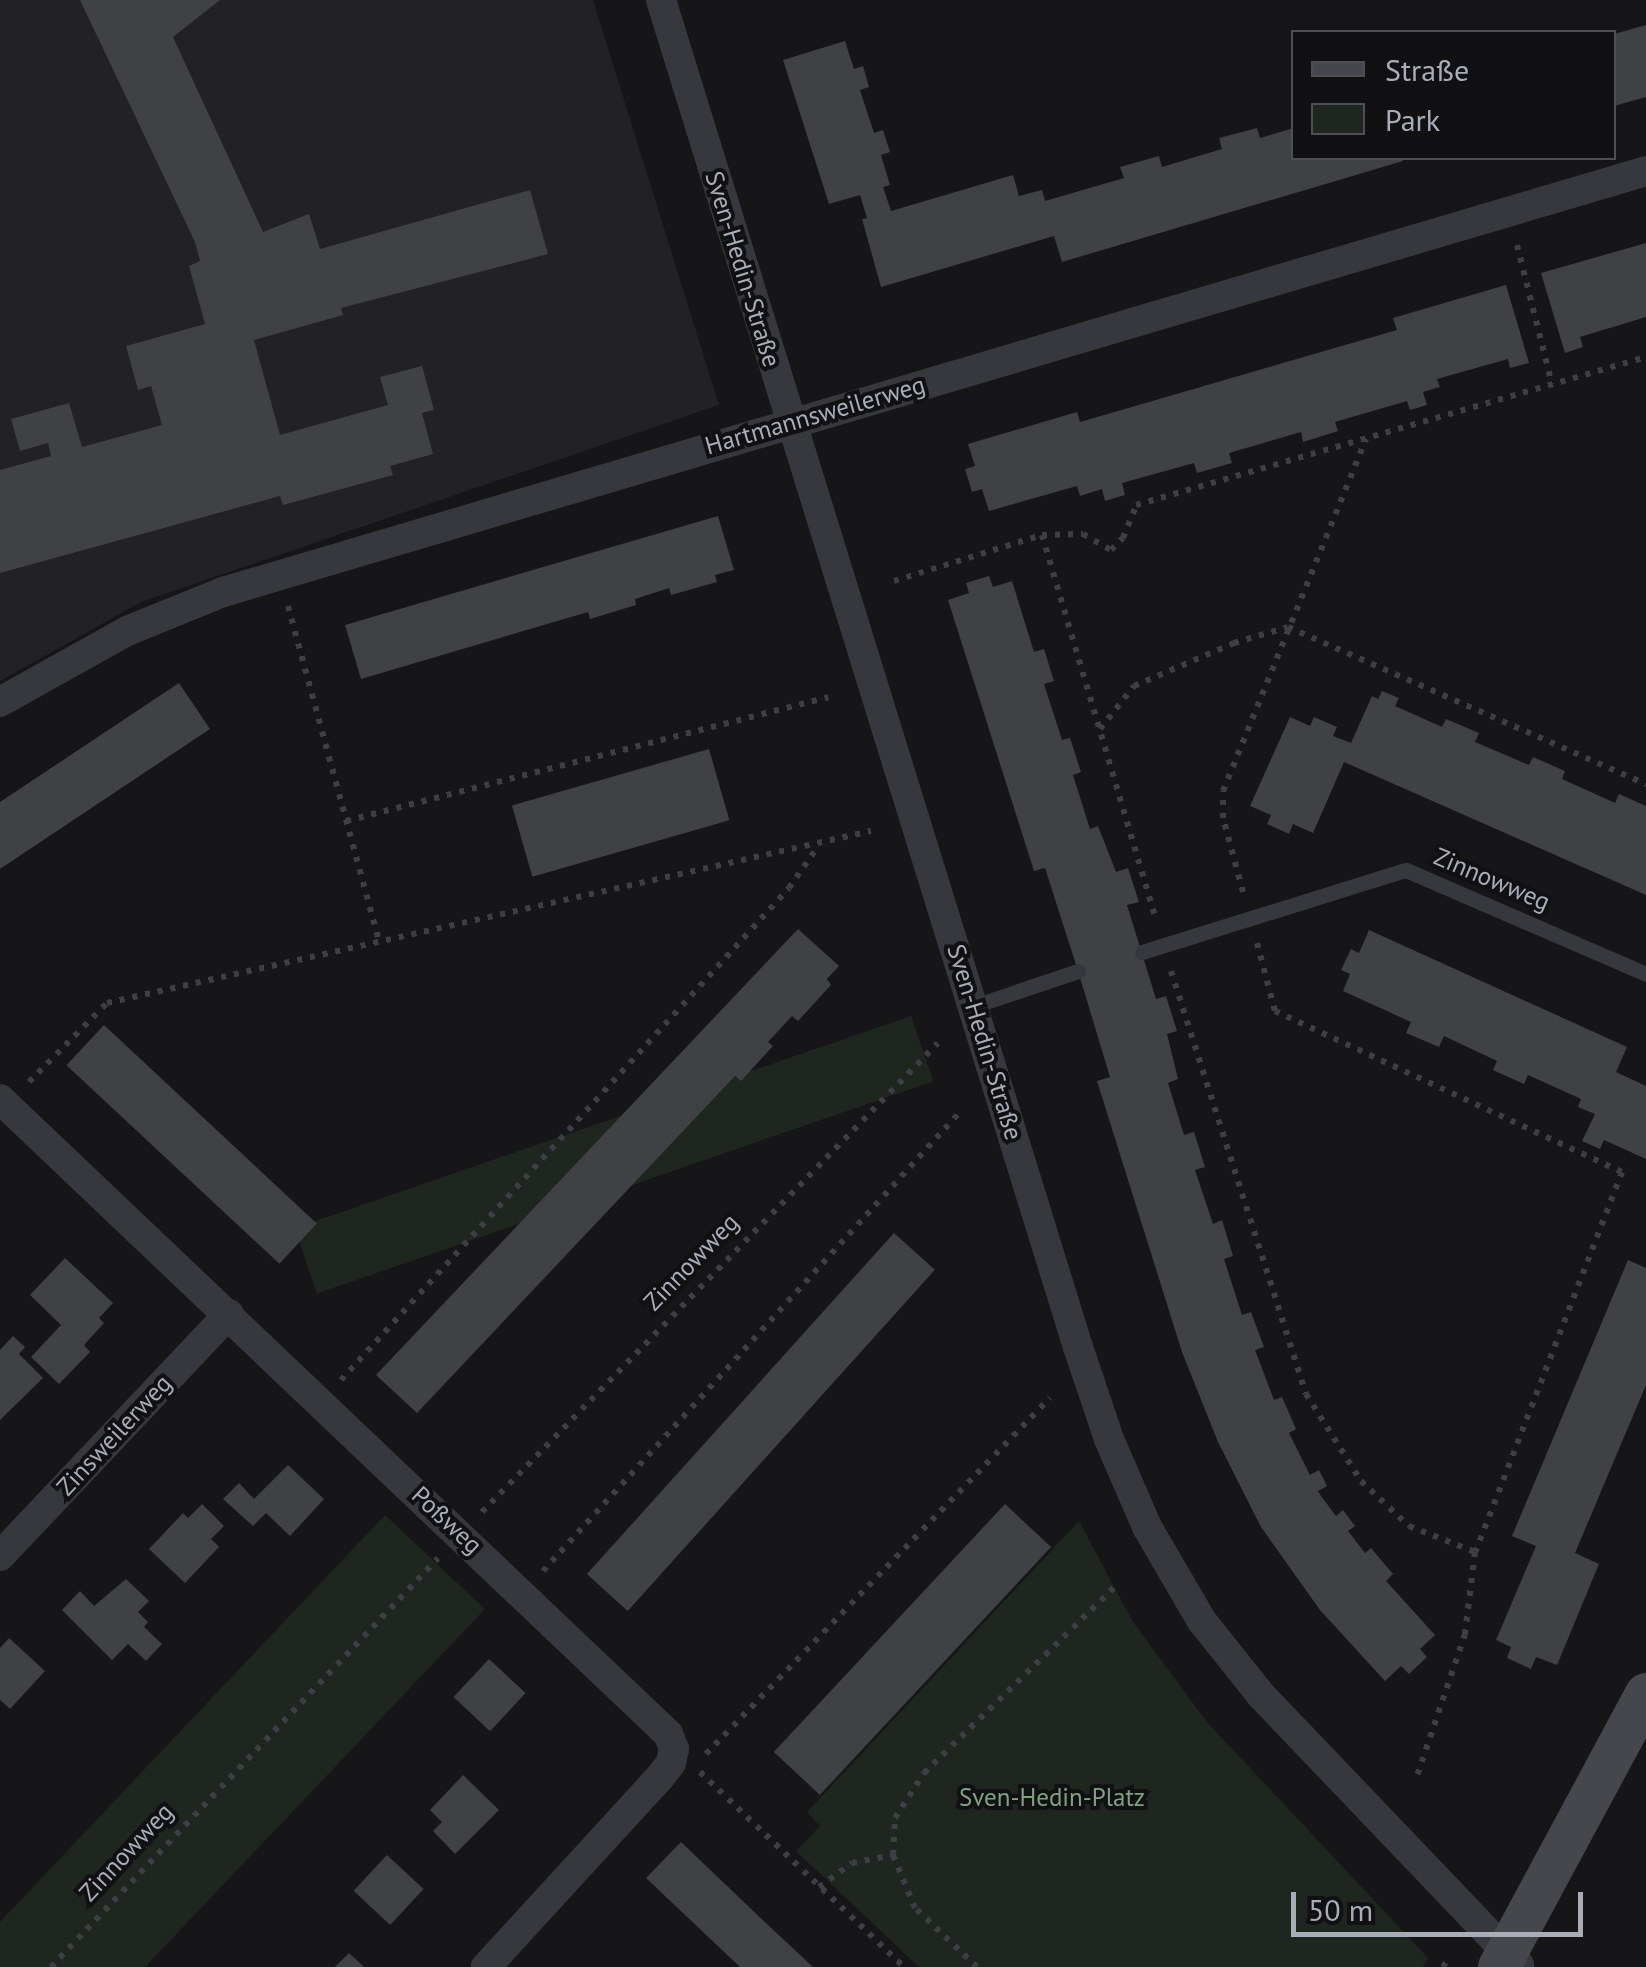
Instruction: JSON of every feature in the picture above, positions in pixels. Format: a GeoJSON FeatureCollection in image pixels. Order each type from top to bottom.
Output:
{"type":"FeatureCollection","features":[{"type":"Feature","properties":{"kind":"street","name":"Sven-Hedin-Straße"},"geometry":{"type":"LineString","coordinates":[[661,0],[1078,1347],[1109,1439],[1147,1527],[1202,1621],[1260,1694],[1509,1962]]}},
{"type":"Feature","properties":{"kind":"street","name":"Hartmannsweilerweg"},"geometry":{"type":"LineString","coordinates":[[0,702],[128,631],[223,592],[1646,171]]}},
{"type":"Feature","properties":{"kind":"street","name":"Poßweg"},"geometry":{"type":"LineString","coordinates":[[13,1092],[228,1314],[668,1734],[674,1749],[671,1763],[486,1967]]}},
{"type":"Feature","properties":{"kind":"street","name":"Zinsweilerweg"},"geometry":{"type":"LineString","coordinates":[[0,1556],[228,1314]]}},
{"type":"Feature","properties":{"kind":"street"},"geometry":{"type":"LineString","coordinates":[[1509,1962],[1646,1694]]}},
{"type":"Feature","properties":{"kind":"lane","name":"Zinnowweg"},"geometry":{"type":"LineString","coordinates":[[1142,952],[1406,870],[1646,974]]}},
{"type":"Feature","properties":{"kind":"lane"},"geometry":{"type":"LineString","coordinates":[[974,1006],[1078,971]]}},
{"type":"Feature","properties":{"kind":"path"},"geometry":{"type":"LineString","coordinates":[[1515,238],[1552,384]]}},
{"type":"Feature","properties":{"kind":"path"},"geometry":{"type":"LineString","coordinates":[[894,581],[1042,535],[1070,532],[1111,550],[1123,538],[1136,504],[1646,357]]}},
{"type":"Feature","properties":{"kind":"path"},"geometry":{"type":"LineString","coordinates":[[1366,439],[1223,791],[1224,818],[1275,1011],[1622,1172],[1475,1552],[1465,1634],[1415,1782]]}},
{"type":"Feature","properties":{"kind":"path"},"geometry":{"type":"LineString","coordinates":[[1042,535],[1164,945],[1306,1394],[1362,1481],[1409,1526],[1475,1552]]}},
{"type":"Feature","properties":{"kind":"path"},"geometry":{"type":"LineString","coordinates":[[285,595],[380,942]]}},
{"type":"Feature","properties":{"kind":"path"},"geometry":{"type":"LineString","coordinates":[[1100,729],[1134,686],[1234,642],[1288,627],[1646,784]]}},
{"type":"Feature","properties":{"kind":"path"},"geometry":{"type":"LineString","coordinates":[[346,821],[828,697]]}},
{"type":"Feature","properties":{"kind":"path"},"geometry":{"type":"LineString","coordinates":[[13,1092],[108,1003],[871,832]]}},
{"type":"Feature","properties":{"kind":"path"},"geometry":{"type":"LineString","coordinates":[[340,1382],[789,888],[820,844]]}},
{"type":"Feature","properties":{"kind":"path","name":"Zinnowweg"},"geometry":{"type":"LineString","coordinates":[[480,1515],[938,1043]]}},
{"type":"Feature","properties":{"kind":"path"},"geometry":{"type":"LineString","coordinates":[[542,1573],[960,1112]]}},
{"type":"Feature","properties":{"kind":"path"},"geometry":{"type":"LineString","coordinates":[[705,1755],[1050,1398]]}},
{"type":"Feature","properties":{"kind":"path","name":"Zinnowweg"},"geometry":{"type":"LineString","coordinates":[[51,1967],[443,1553]]}},
{"type":"Feature","properties":{"kind":"path"},"geometry":{"type":"LineString","coordinates":[[977,1967],[914,1908],[893,1855],[896,1818],[924,1773],[1120,1583]]}},
{"type":"Feature","properties":{"kind":"path"},"geometry":{"type":"LineString","coordinates":[[699,1772],[904,1967]]}},
{"type":"Feature","properties":{"kind":"path"},"geometry":{"type":"LineString","coordinates":[[820,1888],[852,1864],[893,1855]]}},
{"type":"Feature","properties":{"kind":"shaded area"},"geometry":{"type":"Polygon","coordinates":[[[0,0],[593,0],[719,405],[141,602],[0,681],[0,0]]]}},
{"type":"Feature","properties":{"kind":"green space"},"geometry":{"type":"Polygon","coordinates":[[[911,1016],[933,1081],[317,1294],[295,1228],[911,1016]]]}},
{"type":"Feature","properties":{"kind":"green space"},"geometry":{"type":"Polygon","coordinates":[[[385,1515],[485,1609],[145,1967],[0,1967],[0,1922],[385,1515]]]}},
{"type":"Feature","properties":{"kind":"green space","name":"Sven-Hedin-Platz"},"geometry":{"type":"Polygon","coordinates":[[[1079,1521],[1133,1622],[1207,1722],[1428,1958],[1423,1967],[919,1967],[796,1851],[820,1826],[807,1812],[1079,1521]]]}},
{"type":"Feature","properties":{"kind":"building"},"geometry":{"type":"Polygon","coordinates":[[[80,0],[220,0],[173,37],[263,232],[309,214],[320,249],[530,190],[548,254],[341,308],[343,315],[254,340],[280,435],[388,405],[380,377],[422,366],[434,410],[422,413],[433,454],[390,466],[393,475],[283,505],[280,496],[0,573],[0,470],[51,456],[48,443],[20,451],[11,419],[69,403],[82,447],[162,425],[151,386],[138,390],[126,346],[205,324],[189,266],[200,261],[195,242],[80,0]]]}},
{"type":"Feature","properties":{"kind":"building"},"geometry":{"type":"Polygon","coordinates":[[[1646,25],[1646,97],[1616,105],[1616,33],[1646,25]]]}},
{"type":"Feature","properties":{"kind":"building"},"geometry":{"type":"Polygon","coordinates":[[[845,41],[854,69],[863,66],[869,87],[860,90],[874,133],[883,130],[890,152],[881,155],[890,185],[883,187],[891,211],[1013,175],[1019,196],[1042,190],[1045,201],[1124,178],[1120,167],[1159,156],[1162,167],[1222,149],[1219,138],[1257,128],[1260,138],[1291,129],[1291,160],[1403,161],[1062,262],[1054,236],[881,287],[862,219],[867,218],[860,195],[829,204],[783,60],[845,41]]]}},
{"type":"Feature","properties":{"kind":"building"},"geometry":{"type":"Polygon","coordinates":[[[1646,243],[1646,317],[1580,337],[1583,347],[1565,353],[1541,273],[1646,243]]]}},
{"type":"Feature","properties":{"kind":"building"},"geometry":{"type":"Polygon","coordinates":[[[1506,285],[1529,363],[1510,368],[1508,359],[1437,379],[1440,387],[1423,392],[1427,405],[1410,410],[1407,401],[1335,422],[1338,431],[1303,442],[1301,432],[1229,453],[1232,463],[1197,473],[1194,463],[1122,483],[1125,495],[1105,501],[1102,489],[1080,496],[1077,486],[989,511],[982,489],[972,492],[965,469],[975,466],[968,444],[1077,412],[1080,422],[1397,330],[1393,318],[1506,285]]]}},
{"type":"Feature","properties":{"kind":"building"},"geometry":{"type":"Polygon","coordinates":[[[718,516],[734,570],[715,575],[717,582],[671,595],[669,588],[635,599],[636,605],[590,619],[588,612],[361,679],[345,625],[718,516]]]}},
{"type":"Feature","properties":{"kind":"building"},"geometry":{"type":"Polygon","coordinates":[[[989,576],[993,587],[1012,581],[1034,652],[1044,649],[1054,681],[1044,684],[1062,740],[1070,738],[1081,772],[1073,775],[1090,829],[1098,826],[1116,872],[1128,868],[1139,902],[1127,905],[1156,999],[1166,996],[1177,1031],[1167,1034],[1178,1079],[1168,1083],[1184,1135],[1194,1132],[1205,1167],[1195,1170],[1213,1224],[1222,1220],[1233,1256],[1224,1259],[1242,1315],[1251,1312],[1264,1347],[1255,1350],[1274,1400],[1282,1397],[1296,1429],[1289,1433],[1310,1475],[1319,1470],[1327,1486],[1318,1491],[1321,1496],[1336,1516],[1343,1510],[1355,1526],[1348,1531],[1365,1553],[1371,1548],[1393,1574],[1386,1581],[1435,1635],[1420,1649],[1427,1657],[1409,1674],[1401,1666],[1385,1681],[1320,1610],[1261,1527],[1218,1442],[1182,1352],[1097,1081],[1110,1077],[1078,971],[1045,868],[1034,871],[948,600],[969,593],[966,583],[989,576]]]}},
{"type":"Feature","properties":{"kind":"building"},"geometry":{"type":"Polygon","coordinates":[[[179,683],[210,729],[0,869],[0,802],[179,683]]]}},
{"type":"Feature","properties":{"kind":"building"},"geometry":{"type":"Polygon","coordinates":[[[1382,691],[1399,698],[1395,706],[1442,727],[1446,719],[1479,733],[1475,742],[1529,765],[1533,757],[1565,771],[1562,779],[1615,803],[1619,794],[1646,806],[1646,895],[1344,762],[1313,833],[1293,824],[1289,834],[1267,824],[1271,815],[1250,806],[1290,717],[1310,726],[1314,717],[1337,727],[1333,736],[1351,743],[1372,696],[1378,699],[1382,691]]]}},
{"type":"Feature","properties":{"kind":"building"},"geometry":{"type":"Polygon","coordinates":[[[709,749],[729,820],[532,877],[512,806],[709,749]]]}},
{"type":"Feature","properties":{"kind":"building"},"geometry":{"type":"Polygon","coordinates":[[[798,929],[839,966],[827,979],[831,985],[798,1021],[792,1016],[768,1042],[773,1046],[741,1081],[735,1076],[417,1413],[376,1375],[798,929]]]}},
{"type":"Feature","properties":{"kind":"building"},"geometry":{"type":"Polygon","coordinates":[[[1369,930],[1627,1047],[1616,1072],[1646,1086],[1646,1159],[1604,1140],[1600,1149],[1582,1141],[1595,1114],[1578,1107],[1581,1099],[1528,1075],[1524,1084],[1493,1070],[1497,1061],[1444,1036],[1439,1047],[1406,1033],[1411,1022],[1343,991],[1350,974],[1341,970],[1351,949],[1359,953],[1369,930]]]}},
{"type":"Feature","properties":{"kind":"building"},"geometry":{"type":"Polygon","coordinates":[[[104,1025],[317,1223],[279,1264],[66,1065],[104,1025]]]}},
{"type":"Feature","properties":{"kind":"building"},"geometry":{"type":"Polygon","coordinates":[[[894,1233],[935,1270],[628,1611],[587,1574],[894,1233]]]}},
{"type":"Feature","properties":{"kind":"building"},"geometry":{"type":"Polygon","coordinates":[[[65,1258],[113,1303],[99,1318],[104,1323],[84,1345],[90,1352],[59,1384],[31,1357],[61,1325],[30,1295],[65,1258]]]}},
{"type":"Feature","properties":{"kind":"building"},"geometry":{"type":"Polygon","coordinates":[[[1628,1260],[1646,1268],[1646,1385],[1575,1553],[1599,1564],[1557,1665],[1536,1657],[1531,1669],[1507,1658],[1511,1647],[1496,1640],[1536,1546],[1512,1536],[1628,1260]]]}},
{"type":"Feature","properties":{"kind":"building"},"geometry":{"type":"Polygon","coordinates":[[[13,1336],[25,1347],[19,1354],[43,1378],[0,1420],[0,1350],[13,1336]]]}},
{"type":"Feature","properties":{"kind":"building"},"geometry":{"type":"Polygon","coordinates":[[[288,1465],[324,1499],[290,1536],[266,1513],[253,1526],[223,1499],[239,1483],[254,1499],[288,1465]]]}},
{"type":"Feature","properties":{"kind":"building"},"geometry":{"type":"Polygon","coordinates":[[[202,1504],[224,1526],[211,1539],[219,1547],[185,1583],[149,1549],[183,1513],[188,1518],[202,1504]]]}},
{"type":"Feature","properties":{"kind":"building"},"geometry":{"type":"Polygon","coordinates":[[[1005,1504],[1051,1547],[820,1795],[774,1752],[1005,1504]]]}},
{"type":"Feature","properties":{"kind":"building"},"geometry":{"type":"Polygon","coordinates":[[[126,1579],[149,1601],[138,1612],[148,1622],[144,1627],[162,1644],[146,1661],[128,1644],[112,1660],[62,1610],[80,1591],[94,1606],[126,1579]]]}},
{"type":"Feature","properties":{"kind":"building"},"geometry":{"type":"Polygon","coordinates":[[[9,1638],[45,1671],[10,1709],[0,1700],[0,1648],[9,1638]]]}},
{"type":"Feature","properties":{"kind":"building"},"geometry":{"type":"Polygon","coordinates":[[[489,1659],[526,1693],[490,1731],[454,1697],[489,1659]]]}},
{"type":"Feature","properties":{"kind":"building"},"geometry":{"type":"Polygon","coordinates":[[[463,1775],[499,1810],[455,1854],[433,1831],[442,1822],[430,1810],[463,1775]]]}},
{"type":"Feature","properties":{"kind":"building"},"geometry":{"type":"Polygon","coordinates":[[[681,1842],[813,1967],[740,1967],[646,1878],[681,1842]]]}},
{"type":"Feature","properties":{"kind":"building"},"geometry":{"type":"Polygon","coordinates":[[[387,1855],[424,1889],[390,1925],[354,1891],[387,1855]]]}},
{"type":"Feature","properties":{"kind":"building"},"geometry":{"type":"Polygon","coordinates":[[[349,1953],[364,1967],[335,1967],[349,1953]]]}}]}
